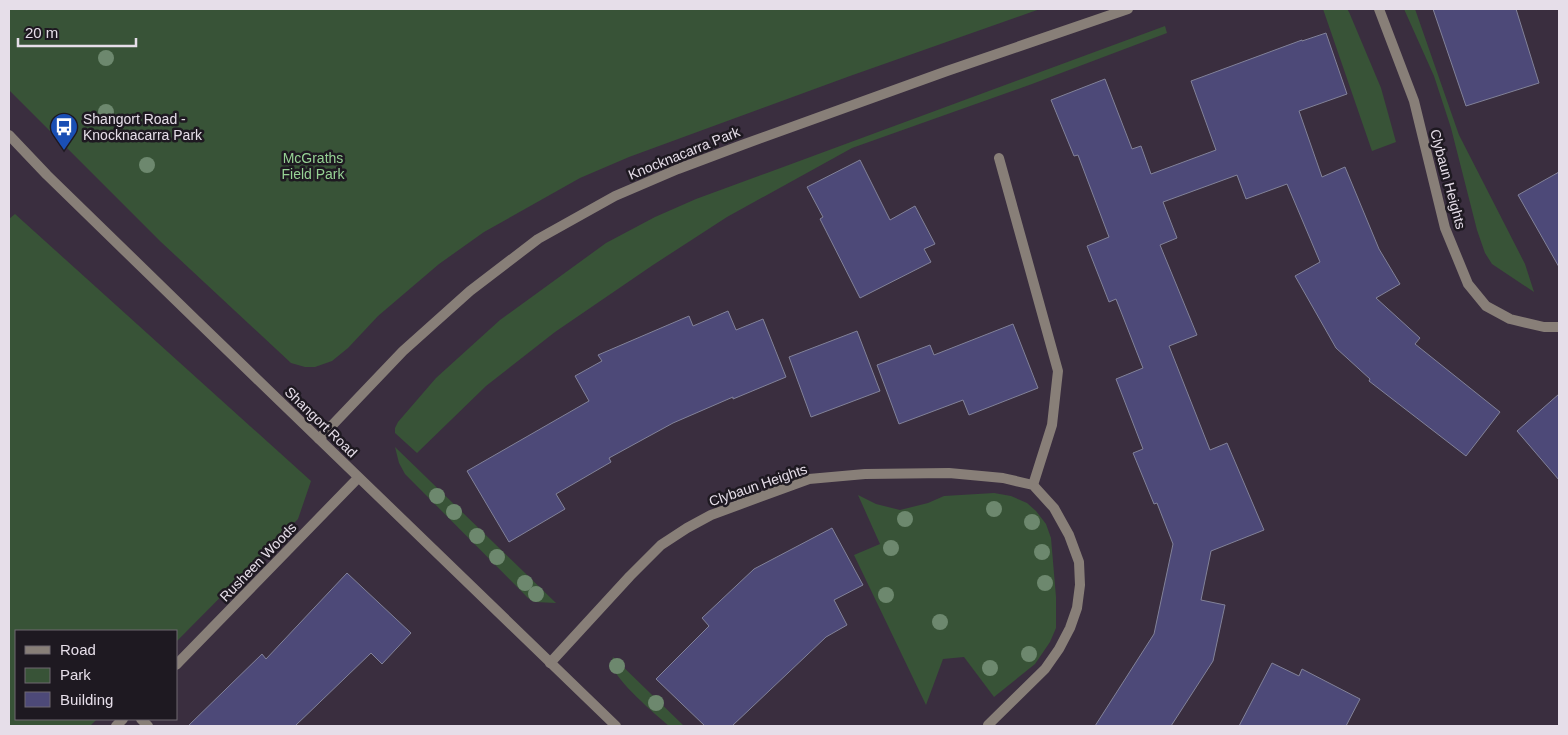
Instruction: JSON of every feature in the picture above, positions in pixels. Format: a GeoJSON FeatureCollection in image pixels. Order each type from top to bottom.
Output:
{"type":"FeatureCollection","features":[{"type":"Feature","properties":{"kind":"street","name":"Knocknacarra Park"},"geometry":{"type":"LineString","coordinates":[[319,439],[403,351],[470,291],[538,239],[615,196],[678,169],[742,145],[947,71],[1128,9]]}},
{"type":"Feature","properties":{"kind":"street","name":"Clybaun Heights"},"geometry":{"type":"LineString","coordinates":[[1379,9],[1414,101],[1445,228],[1468,284],[1486,306],[1510,319],[1544,327],[1559,327]]}},
{"type":"Feature","properties":{"kind":"street","name":"Shangort Road"},"geometry":{"type":"LineString","coordinates":[[9,136],[358,478],[616,726]]}},
{"type":"Feature","properties":{"kind":"street"},"geometry":{"type":"LineString","coordinates":[[988,725],[1045,669],[1059,650],[1077,608],[1080,585],[1079,562],[1069,535],[1054,508],[1033,486],[1052,425],[1058,371],[999,158]]}},
{"type":"Feature","properties":{"kind":"street","name":"Clybaun Heights"},"geometry":{"type":"LineString","coordinates":[[550,663],[661,545],[711,515],[809,479],[865,474],[949,473],[1003,478],[1033,486]]}},
{"type":"Feature","properties":{"kind":"street","name":"Rusheen Woods"},"geometry":{"type":"LineString","coordinates":[[178,663],[358,478]]}},
{"type":"Feature","properties":{"kind":"green space","name":"McGraths Field Park"},"geometry":{"type":"Polygon","coordinates":[[[9,9],[1040,9],[629,157],[580,178],[484,232],[439,264],[378,316],[348,348],[332,361],[315,367],[305,367],[291,363],[161,242],[9,90],[9,9]]]}},
{"type":"Feature","properties":{"kind":"green space"},"geometry":{"type":"Polygon","coordinates":[[[1323,9],[1347,9],[1349,12],[1381,88],[1396,142],[1372,151],[1323,9]]]}},
{"type":"Feature","properties":{"kind":"green space"},"geometry":{"type":"Polygon","coordinates":[[[1404,9],[1415,9],[1459,135],[1525,264],[1534,292],[1492,264],[1485,253],[1477,230],[1451,128],[1434,76],[1404,9]]]}},
{"type":"Feature","properties":{"kind":"green space"},"geometry":{"type":"Polygon","coordinates":[[[1165,26],[1167,33],[1032,84],[852,148],[727,217],[555,332],[486,386],[417,453],[395,433],[398,422],[436,378],[500,320],[606,243],[655,217],[696,199],[1165,26]]]}},
{"type":"Feature","properties":{"kind":"green space"},"geometry":{"type":"Polygon","coordinates":[[[15,214],[311,481],[298,519],[178,640],[178,630],[15,630],[15,720],[96,720],[90,726],[9,726],[9,219],[15,214]]]}},
{"type":"Feature","properties":{"kind":"green space"},"geometry":{"type":"Polygon","coordinates":[[[395,447],[556,603],[535,602],[528,598],[405,474],[399,463],[395,447]]]}},
{"type":"Feature","properties":{"kind":"green space"},"geometry":{"type":"Polygon","coordinates":[[[994,493],[1011,496],[1027,503],[1046,524],[1051,538],[1056,597],[1056,628],[1050,642],[1035,664],[994,697],[964,657],[943,659],[926,705],[854,555],[880,544],[858,495],[876,504],[900,510],[928,503],[944,496],[994,493]]]}},
{"type":"Feature","properties":{"kind":"green space"},"geometry":{"type":"Polygon","coordinates":[[[613,657],[684,726],[669,726],[637,697],[615,672],[612,664],[613,657]]]}},
{"type":"Feature","properties":{"kind":"building"},"geometry":{"type":"Polygon","coordinates":[[[1433,9],[1516,9],[1539,83],[1466,106],[1433,9]]]}},
{"type":"Feature","properties":{"kind":"building"},"geometry":{"type":"Polygon","coordinates":[[[1326,33],[1347,94],[1299,111],[1322,177],[1345,167],[1379,249],[1400,284],[1376,298],[1420,338],[1415,344],[1500,412],[1466,456],[1369,381],[1370,379],[1336,348],[1295,276],[1320,262],[1287,184],[1246,199],[1237,175],[1163,202],[1177,238],[1160,245],[1197,335],[1169,346],[1210,450],[1227,443],[1264,530],[1211,551],[1201,600],[1225,605],[1213,661],[1171,726],[1095,726],[1154,634],[1173,544],[1157,503],[1154,504],[1133,453],[1143,449],[1116,379],[1143,368],[1116,299],[1109,302],[1087,246],[1109,237],[1078,155],[1074,156],[1051,100],[1105,79],[1132,149],[1141,146],[1151,174],[1216,150],[1191,81],[1326,33]]]}},
{"type":"Feature","properties":{"kind":"building"},"geometry":{"type":"Polygon","coordinates":[[[860,160],[890,220],[915,206],[935,244],[924,249],[931,262],[860,298],[820,219],[823,217],[807,187],[860,160]]]}},
{"type":"Feature","properties":{"kind":"building"},"geometry":{"type":"Polygon","coordinates":[[[1559,172],[1559,267],[1518,195],[1559,172]]]}},
{"type":"Feature","properties":{"kind":"building"},"geometry":{"type":"Polygon","coordinates":[[[728,311],[736,330],[763,319],[786,377],[673,423],[609,458],[611,462],[556,494],[565,509],[509,542],[467,471],[589,401],[575,376],[602,361],[598,355],[689,316],[693,326],[728,311]]]}},
{"type":"Feature","properties":{"kind":"building"},"geometry":{"type":"Polygon","coordinates":[[[1013,324],[1038,388],[969,415],[963,400],[899,424],[877,365],[930,345],[934,355],[1013,324]]]}},
{"type":"Feature","properties":{"kind":"building"},"geometry":{"type":"Polygon","coordinates":[[[857,331],[880,391],[811,417],[789,357],[857,331]]]}},
{"type":"Feature","properties":{"kind":"building"},"geometry":{"type":"Polygon","coordinates":[[[1559,394],[1559,480],[1517,431],[1559,394]]]}},
{"type":"Feature","properties":{"kind":"building"},"geometry":{"type":"Polygon","coordinates":[[[832,528],[863,585],[834,600],[847,625],[826,637],[732,726],[705,726],[656,679],[709,626],[702,618],[754,569],[832,528]]]}},
{"type":"Feature","properties":{"kind":"building"},"geometry":{"type":"Polygon","coordinates":[[[347,573],[411,633],[382,664],[371,653],[295,726],[188,726],[262,654],[266,659],[347,573]]]}},
{"type":"Feature","properties":{"kind":"building"},"geometry":{"type":"Polygon","coordinates":[[[1272,663],[1299,676],[1302,669],[1360,699],[1346,726],[1239,726],[1272,663]]]}},
{"type":"Feature","properties":{"kind":"place","name":"Shangort Road - Knocknacarra Park"},"geometry":{"type":"Point","coordinates":[64,151]}}]}
